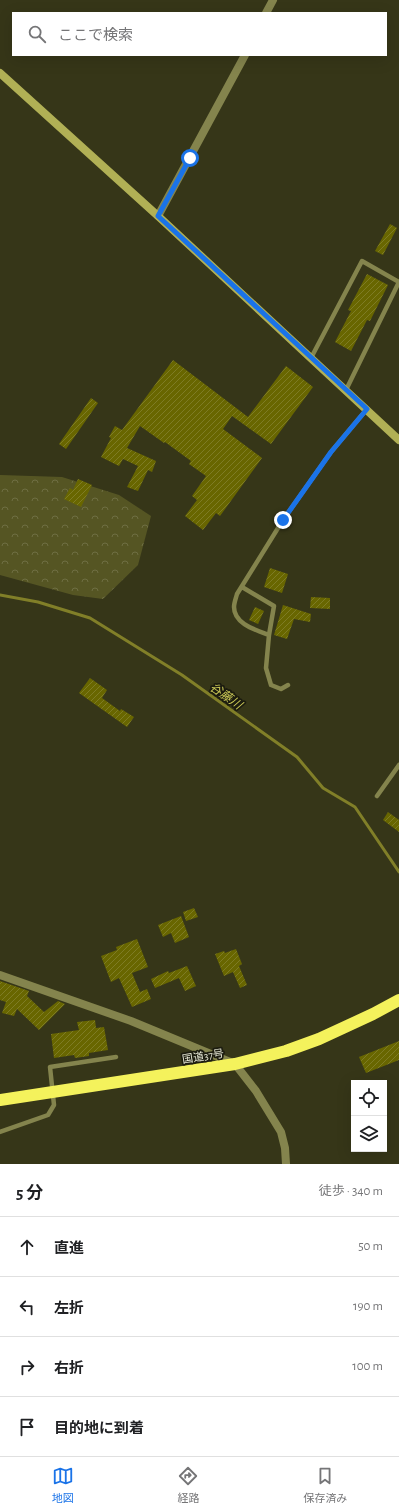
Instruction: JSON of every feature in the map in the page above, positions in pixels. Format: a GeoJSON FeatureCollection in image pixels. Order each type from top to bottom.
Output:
{"type":"FeatureCollection","features":[{"type":"Feature","properties":{"kind":"highway","name":"国道37号"},"geometry":{"type":"LineString","coordinates":[[0,1100],[236,1064],[286,1051],[319,1039],[399,1000]]}},
{"type":"Feature","properties":{"kind":"street"},"geometry":{"type":"LineString","coordinates":[[267,12],[273,0]]}},
{"type":"Feature","properties":{"kind":"street"},"geometry":{"type":"LineString","coordinates":[[158,216],[244,56]]}},
{"type":"Feature","properties":{"kind":"street"},"geometry":{"type":"LineString","coordinates":[[0,73],[158,216],[399,440]]}},
{"type":"Feature","properties":{"kind":"street"},"geometry":{"type":"LineString","coordinates":[[0,975],[131,1021],[236,1064],[256,1091],[280,1132],[285,1148],[286,1164]]}},
{"type":"Feature","properties":{"kind":"lane"},"geometry":{"type":"LineString","coordinates":[[311,358],[362,261],[399,282],[346,390]]}},
{"type":"Feature","properties":{"kind":"lane"},"geometry":{"type":"LineString","coordinates":[[268,635],[247,626],[239,619],[234,607],[237,594],[283,520],[313,477],[331,452],[367,409]]}},
{"type":"Feature","properties":{"kind":"lane"},"geometry":{"type":"LineString","coordinates":[[242,587],[274,606],[268,635],[266,668],[271,685],[281,690],[288,685]]}},
{"type":"Feature","properties":{"kind":"lane"},"geometry":{"type":"LineString","coordinates":[[377,796],[399,765]]}},
{"type":"Feature","properties":{"kind":"lane"},"geometry":{"type":"LineString","coordinates":[[0,1132],[48,1115],[54,1105],[50,1067],[116,1057]]}},
{"type":"Feature","properties":{"kind":"green space"},"geometry":{"type":"Polygon","coordinates":[[[0,475],[62,477],[119,495],[151,516],[138,565],[103,599],[73,595],[0,575],[0,475]]]}},
{"type":"Feature","properties":{"kind":"building"},"geometry":{"type":"Polygon","coordinates":[[[390,224],[397,228],[383,255],[375,251],[390,224]]]}},
{"type":"Feature","properties":{"kind":"building"},"geometry":{"type":"Polygon","coordinates":[[[367,274],[388,285],[370,321],[367,320],[351,351],[335,342],[351,311],[348,310],[367,274]]]}},
{"type":"Feature","properties":{"kind":"building"},"geometry":{"type":"Polygon","coordinates":[[[173,360],[248,417],[286,366],[313,387],[271,444],[232,416],[223,429],[262,458],[220,516],[216,513],[203,530],[185,516],[197,500],[192,496],[206,476],[189,464],[191,461],[165,442],[164,443],[140,426],[127,448],[156,461],[152,472],[148,470],[138,491],[127,487],[138,466],[123,459],[119,466],[101,457],[111,438],[109,437],[115,426],[122,430],[173,360]]]}},
{"type":"Feature","properties":{"kind":"building"},"geometry":{"type":"Polygon","coordinates":[[[91,398],[98,403],[66,449],[59,444],[91,398]]]}},
{"type":"Feature","properties":{"kind":"building"},"geometry":{"type":"Polygon","coordinates":[[[78,479],[92,485],[81,507],[64,499],[70,488],[73,490],[78,479]]]}},
{"type":"Feature","properties":{"kind":"building"},"geometry":{"type":"Polygon","coordinates":[[[270,568],[288,574],[282,593],[264,587],[270,568]]]}},
{"type":"Feature","properties":{"kind":"building"},"geometry":{"type":"Polygon","coordinates":[[[311,597],[330,598],[330,609],[310,608],[311,597]]]}},
{"type":"Feature","properties":{"kind":"building"},"geometry":{"type":"Polygon","coordinates":[[[283,605],[311,614],[310,622],[294,619],[287,639],[274,635],[283,605]]]}},
{"type":"Feature","properties":{"kind":"building"},"geometry":{"type":"Polygon","coordinates":[[[255,607],[264,611],[258,624],[249,620],[255,607]]]}},
{"type":"Feature","properties":{"kind":"building"},"geometry":{"type":"Polygon","coordinates":[[[90,678],[107,690],[102,698],[120,711],[121,709],[134,717],[127,727],[79,693],[90,678]]]}},
{"type":"Feature","properties":{"kind":"building"},"geometry":{"type":"Polygon","coordinates":[[[388,812],[399,820],[399,832],[383,820],[388,812]]]}},
{"type":"Feature","properties":{"kind":"building"},"geometry":{"type":"Polygon","coordinates":[[[194,908],[198,917],[186,921],[183,912],[194,908]]]}},
{"type":"Feature","properties":{"kind":"building"},"geometry":{"type":"Polygon","coordinates":[[[181,916],[189,937],[175,943],[171,933],[163,937],[158,925],[181,916]]]}},
{"type":"Feature","properties":{"kind":"building"},"geometry":{"type":"Polygon","coordinates":[[[137,939],[148,967],[132,973],[140,992],[147,989],[151,999],[132,1007],[119,978],[111,982],[101,956],[117,950],[116,947],[137,939]]]}},
{"type":"Feature","properties":{"kind":"building"},"geometry":{"type":"Polygon","coordinates":[[[236,949],[242,964],[239,966],[247,985],[240,988],[233,972],[224,976],[215,954],[224,951],[225,953],[236,949]]]}},
{"type":"Feature","properties":{"kind":"building"},"geometry":{"type":"Polygon","coordinates":[[[187,966],[196,986],[185,991],[179,978],[155,988],[151,979],[168,971],[169,973],[187,966]]]}},
{"type":"Feature","properties":{"kind":"building"},"geometry":{"type":"Polygon","coordinates":[[[0,981],[29,991],[27,996],[44,1012],[58,1001],[65,1004],[39,1030],[17,1009],[14,1016],[2,1013],[6,1002],[0,1000],[0,981]]]}},
{"type":"Feature","properties":{"kind":"building"},"geometry":{"type":"Polygon","coordinates":[[[95,1020],[96,1028],[104,1027],[108,1050],[89,1053],[89,1056],[75,1058],[74,1055],[54,1058],[51,1034],[79,1030],[77,1022],[95,1020]]]}},
{"type":"Feature","properties":{"kind":"building"},"geometry":{"type":"Polygon","coordinates":[[[399,1041],[399,1060],[366,1073],[359,1057],[399,1041]]]}},
{"type":"Feature","properties":{"kind":"waterway","name":"谷藤川"},"geometry":{"type":"LineString","coordinates":[[0,595],[38,602],[90,618],[182,675],[297,757],[323,788],[355,807],[399,872]]}},
{"type":"Feature","properties":{"kind":"route"},"geometry":{"type":"LineString","coordinates":[[190,158],[158,216],[367,409],[331,452],[283,520]]}}]}
